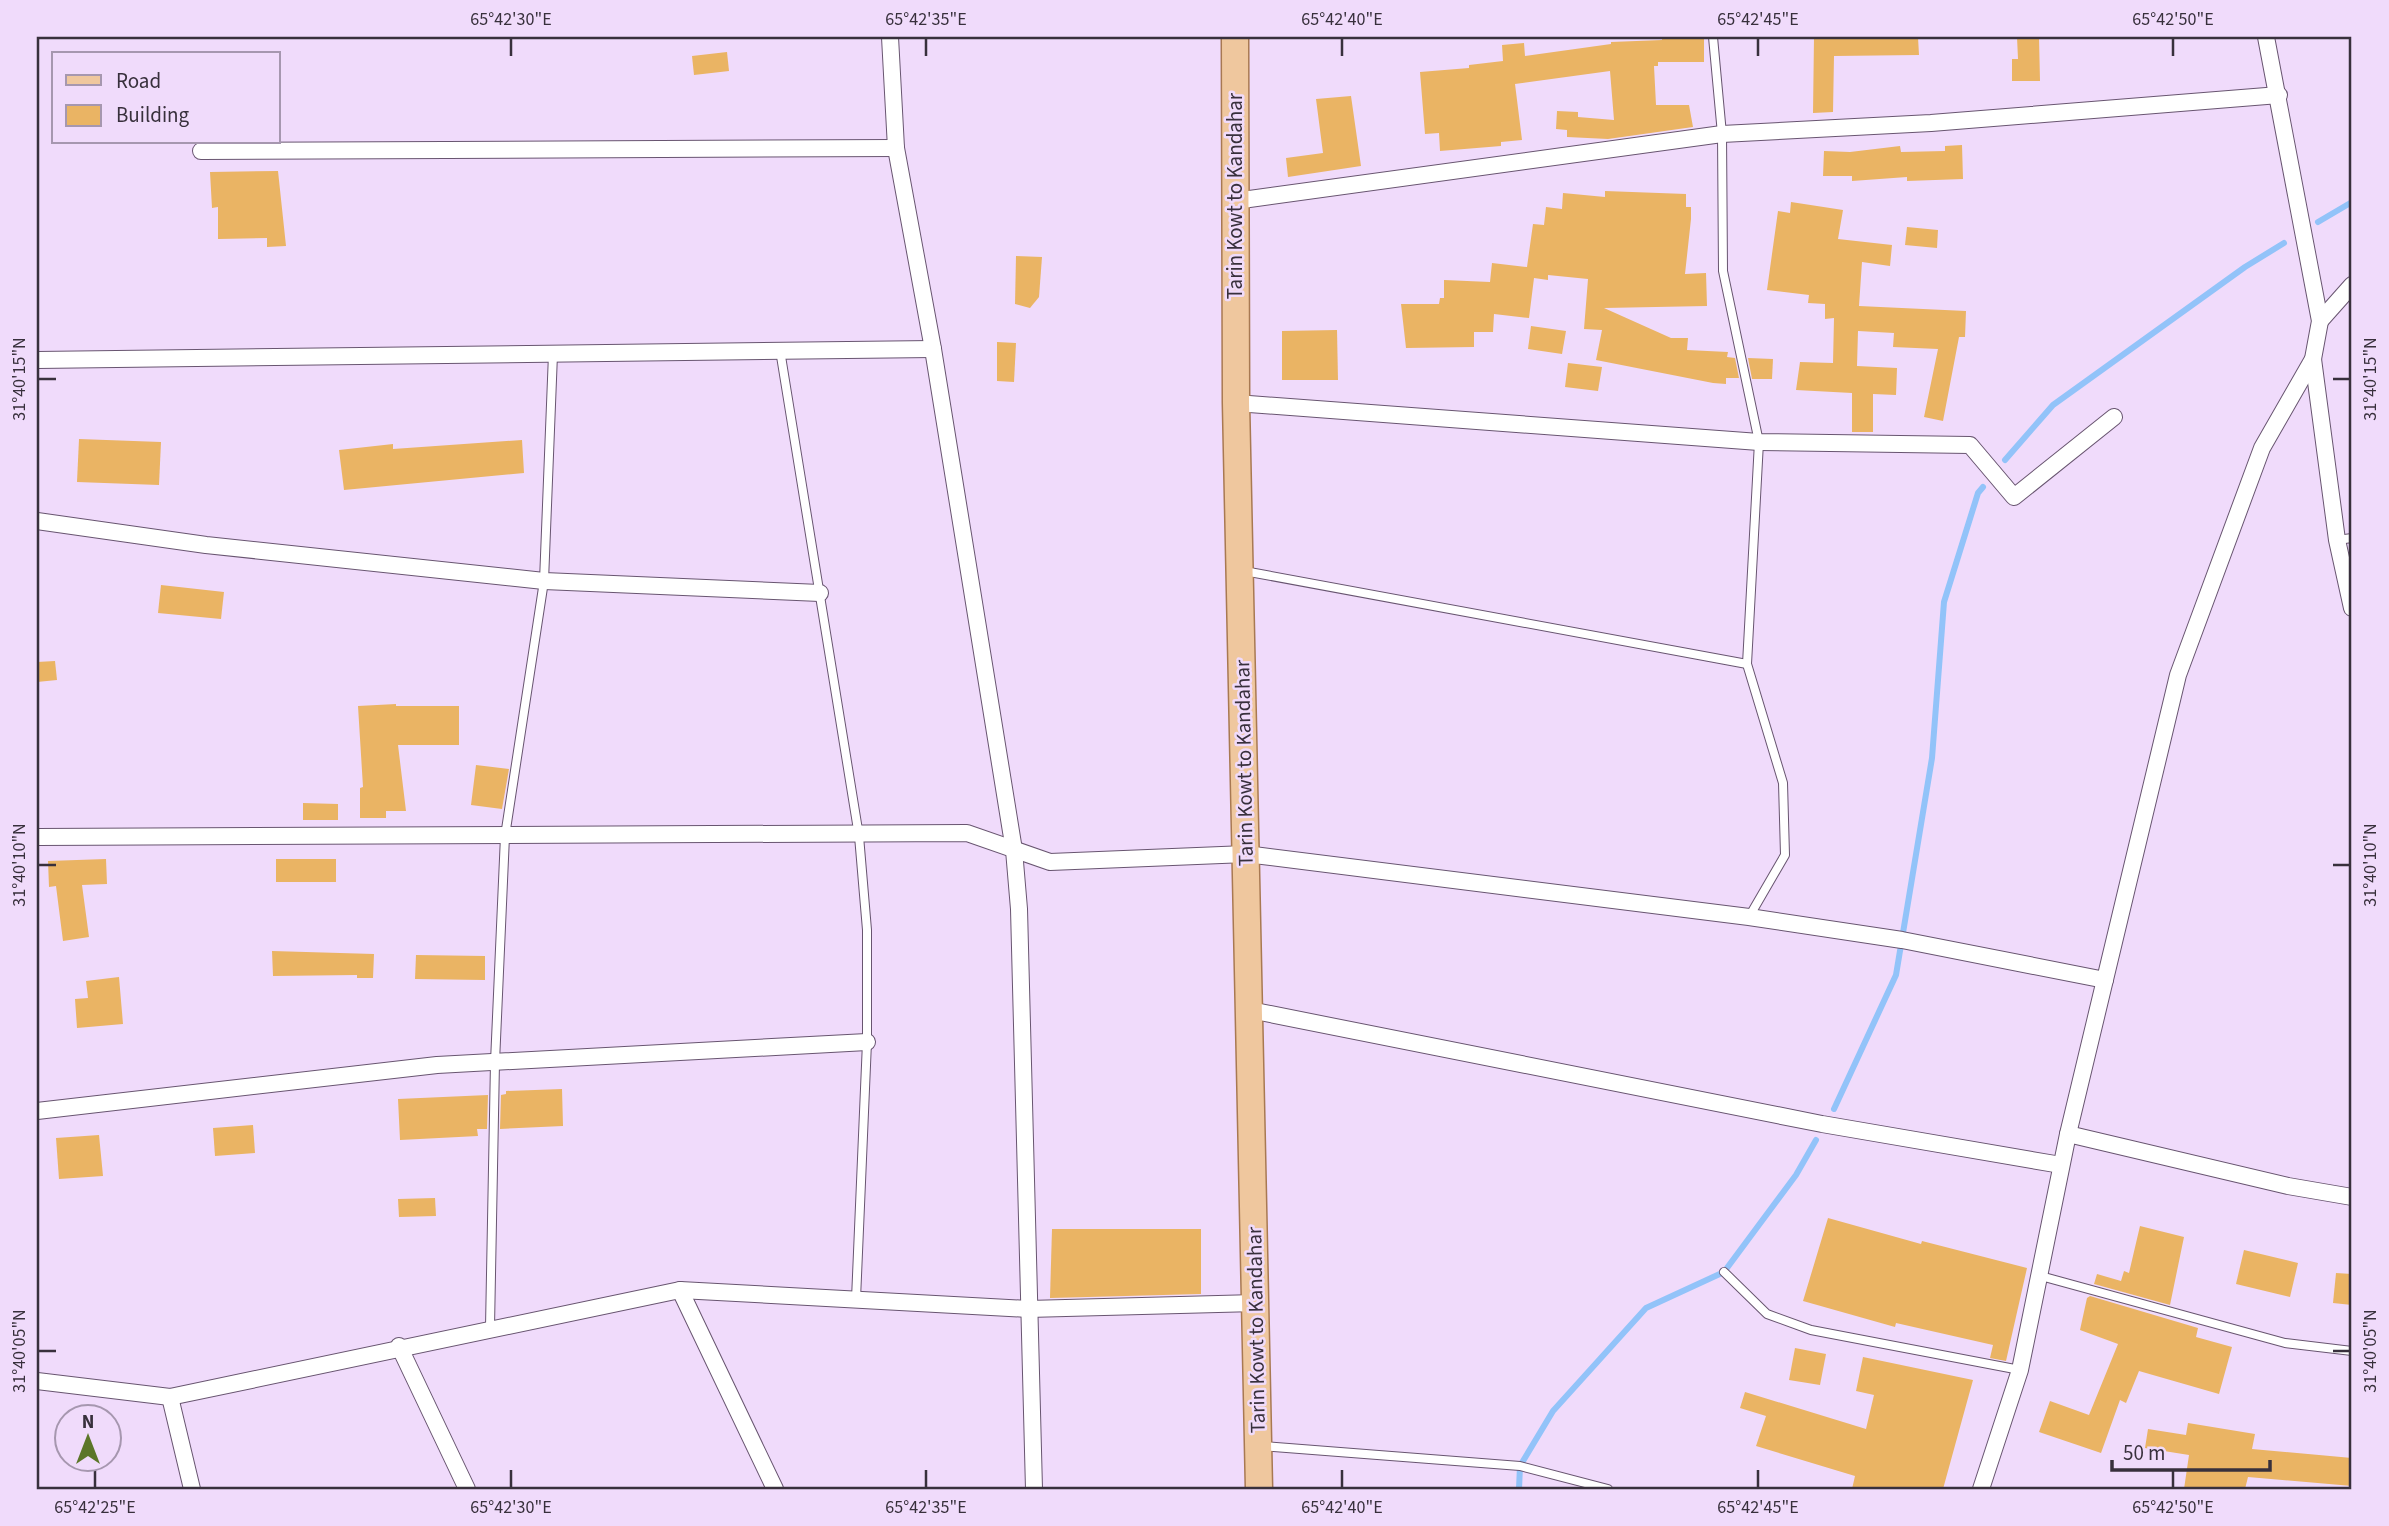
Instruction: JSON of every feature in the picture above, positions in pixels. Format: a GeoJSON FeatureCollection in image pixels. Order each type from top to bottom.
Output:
{"type":"FeatureCollection","features":[{"type":"Feature","properties":{"kind":"main road","name":"Tarin Kowt to Kandahar"},"geometry":{"type":"LineString","coordinates":[[1235,37],[1236,403],[1259,1489]]}},
{"type":"Feature","properties":{"kind":"street"},"geometry":{"type":"LineString","coordinates":[[890,37],[896,148],[933,349],[1014,850],[1019,909],[1034,1489]]}},
{"type":"Feature","properties":{"kind":"street"},"geometry":{"type":"LineString","coordinates":[[1981,1489],[2020,1370],[2037,1275],[2068,1133],[2178,674],[2262,448],[2313,359],[2320,321],[2266,37]]}},
{"type":"Feature","properties":{"kind":"street"},"geometry":{"type":"LineString","coordinates":[[1235,201],[1722,134],[1931,123],[2279,96]]}},
{"type":"Feature","properties":{"kind":"street"},"geometry":{"type":"LineString","coordinates":[[201,151],[896,148]]}},
{"type":"Feature","properties":{"kind":"street"},"geometry":{"type":"LineString","coordinates":[[2320,321],[2352,285]]}},
{"type":"Feature","properties":{"kind":"street"},"geometry":{"type":"LineString","coordinates":[[37,360],[933,349]]}},
{"type":"Feature","properties":{"kind":"street"},"geometry":{"type":"LineString","coordinates":[[2313,359],[2345,539],[2352,608]]}},
{"type":"Feature","properties":{"kind":"street"},"geometry":{"type":"LineString","coordinates":[[1236,403],[1759,442],[1970,445],[2014,498],[2114,417]]}},
{"type":"Feature","properties":{"kind":"street"},"geometry":{"type":"LineString","coordinates":[[37,521],[206,545],[544,582],[820,593]]}},
{"type":"Feature","properties":{"kind":"street"},"geometry":{"type":"LineString","coordinates":[[37,837],[859,836],[967,833],[1050,862],[1246,854],[1749,917],[1902,940],[2105,980]]}},
{"type":"Feature","properties":{"kind":"street"},"geometry":{"type":"LineString","coordinates":[[1250,1010],[1822,1124],[2061,1165]]}},
{"type":"Feature","properties":{"kind":"street"},"geometry":{"type":"LineString","coordinates":[[37,1111],[437,1065],[867,1042]]}},
{"type":"Feature","properties":{"kind":"street"},"geometry":{"type":"LineString","coordinates":[[2068,1133],[2288,1186],[2352,1197]]}},
{"type":"Feature","properties":{"kind":"street"},"geometry":{"type":"LineString","coordinates":[[37,1381],[170,1397],[399,1346],[680,1290],[1028,1309],[1255,1303]]}},
{"type":"Feature","properties":{"kind":"street"},"geometry":{"type":"LineString","coordinates":[[680,1290],[775,1489]]}},
{"type":"Feature","properties":{"kind":"street"},"geometry":{"type":"LineString","coordinates":[[399,1346],[467,1489]]}},
{"type":"Feature","properties":{"kind":"street"},"geometry":{"type":"LineString","coordinates":[[170,1397],[192,1489]]}},
{"type":"Feature","properties":{"kind":"lane"},"geometry":{"type":"LineString","coordinates":[[1713,37],[1722,134],[1723,271],[1759,442],[1747,664],[1783,783],[1785,855],[1749,917]]}},
{"type":"Feature","properties":{"kind":"lane"},"geometry":{"type":"LineString","coordinates":[[780,349],[859,836],[867,930],[867,1042],[856,1299]]}},
{"type":"Feature","properties":{"kind":"lane"},"geometry":{"type":"LineString","coordinates":[[490,1327],[495,1062],[505,836],[544,582],[553,354]]}},
{"type":"Feature","properties":{"kind":"lane"},"geometry":{"type":"LineString","coordinates":[[1241,571],[1747,664]]}},
{"type":"Feature","properties":{"kind":"lane"},"geometry":{"type":"LineString","coordinates":[[1724,1272],[1767,1314],[1811,1330],[2020,1370]]}},
{"type":"Feature","properties":{"kind":"lane"},"geometry":{"type":"LineString","coordinates":[[2037,1275],[2285,1343],[2352,1351]]}},
{"type":"Feature","properties":{"kind":"lane"},"geometry":{"type":"LineString","coordinates":[[1259,1446],[1520,1466],[1608,1489]]}},
{"type":"Feature","properties":{"kind":"building"},"geometry":{"type":"Polygon","coordinates":[[[1662,37],[1704,37],[1704,62],[1658,62],[1658,66],[1654,66],[1656,105],[1689,105],[1693,127],[1608,139],[1567,137],[1567,130],[1556,129],[1557,111],[1578,112],[1578,117],[1614,120],[1610,71],[1515,84],[1522,140],[1501,142],[1501,146],[1440,151],[1439,133],[1425,134],[1420,72],[1469,68],[1469,65],[1503,61],[1502,45],[1524,43],[1525,56],[1611,42],[1662,40],[1662,37]]]}},
{"type":"Feature","properties":{"kind":"building"},"geometry":{"type":"Polygon","coordinates":[[[1814,37],[1918,37],[1919,55],[1834,56],[1833,112],[1813,113],[1814,37]]]}},
{"type":"Feature","properties":{"kind":"building"},"geometry":{"type":"Polygon","coordinates":[[[2017,37],[2039,37],[2040,81],[2012,81],[2012,59],[2018,59],[2017,37]]]}},
{"type":"Feature","properties":{"kind":"building"},"geometry":{"type":"Polygon","coordinates":[[[727,52],[729,71],[694,75],[692,56],[727,52]]]}},
{"type":"Feature","properties":{"kind":"building"},"geometry":{"type":"Polygon","coordinates":[[[1351,96],[1361,166],[1288,177],[1286,158],[1323,153],[1316,99],[1351,96]]]}},
{"type":"Feature","properties":{"kind":"building"},"geometry":{"type":"Polygon","coordinates":[[[1962,145],[1963,179],[1907,181],[1907,177],[1852,181],[1852,176],[1823,176],[1824,151],[1850,152],[1900,146],[1901,152],[1945,151],[1945,146],[1962,145]]]}},
{"type":"Feature","properties":{"kind":"building"},"geometry":{"type":"Polygon","coordinates":[[[278,171],[286,246],[267,247],[267,238],[218,239],[218,207],[212,208],[210,172],[278,171]]]}},
{"type":"Feature","properties":{"kind":"building"},"geometry":{"type":"Polygon","coordinates":[[[1605,191],[1686,194],[1686,207],[1691,207],[1691,219],[1685,274],[1706,273],[1707,306],[1604,308],[1671,338],[1688,338],[1687,350],[1728,352],[1727,357],[1735,358],[1739,378],[1726,378],[1726,384],[1713,383],[1596,360],[1602,330],[1584,329],[1588,279],[1548,275],[1548,280],[1534,278],[1529,318],[1494,314],[1493,332],[1474,332],[1474,347],[1406,348],[1401,304],[1439,304],[1440,298],[1444,298],[1444,280],[1490,282],[1492,263],[1527,267],[1533,224],[1544,225],[1546,207],[1562,209],[1563,193],[1605,197],[1605,191]]]}},
{"type":"Feature","properties":{"kind":"building"},"geometry":{"type":"Polygon","coordinates":[[[1791,202],[1843,210],[1838,239],[1892,245],[1890,266],[1862,262],[1859,306],[1966,311],[1965,337],[1959,337],[1943,421],[1924,417],[1938,349],[1893,347],[1894,333],[1858,331],[1857,366],[1897,368],[1896,395],[1873,394],[1873,432],[1852,432],[1852,393],[1796,390],[1800,362],[1833,363],[1834,318],[1825,319],[1825,304],[1808,303],[1809,295],[1767,290],[1778,211],[1790,213],[1791,202]]]}},
{"type":"Feature","properties":{"kind":"building"},"geometry":{"type":"Polygon","coordinates":[[[1907,227],[1938,230],[1937,248],[1905,245],[1907,227]]]}},
{"type":"Feature","properties":{"kind":"building"},"geometry":{"type":"Polygon","coordinates":[[[1016,256],[1042,257],[1039,297],[1030,308],[1015,304],[1016,256]]]}},
{"type":"Feature","properties":{"kind":"building"},"geometry":{"type":"Polygon","coordinates":[[[1531,326],[1566,331],[1562,354],[1528,349],[1531,326]]]}},
{"type":"Feature","properties":{"kind":"building"},"geometry":{"type":"Polygon","coordinates":[[[1337,330],[1338,380],[1282,380],[1282,331],[1337,330]]]}},
{"type":"Feature","properties":{"kind":"building"},"geometry":{"type":"Polygon","coordinates":[[[997,342],[1016,343],[1014,382],[997,381],[997,342]]]}},
{"type":"Feature","properties":{"kind":"building"},"geometry":{"type":"Polygon","coordinates":[[[1748,358],[1773,359],[1772,379],[1752,379],[1748,358]]]}},
{"type":"Feature","properties":{"kind":"building"},"geometry":{"type":"Polygon","coordinates":[[[1568,363],[1602,367],[1598,391],[1565,387],[1568,363]]]}},
{"type":"Feature","properties":{"kind":"building"},"geometry":{"type":"Polygon","coordinates":[[[79,439],[161,442],[159,485],[77,482],[79,439]]]}},
{"type":"Feature","properties":{"kind":"building"},"geometry":{"type":"Polygon","coordinates":[[[522,440],[524,473],[344,490],[339,450],[393,444],[393,449],[522,440]]]}},
{"type":"Feature","properties":{"kind":"building"},"geometry":{"type":"Polygon","coordinates":[[[161,585],[224,592],[221,619],[158,613],[161,585]]]}},
{"type":"Feature","properties":{"kind":"building"},"geometry":{"type":"Polygon","coordinates":[[[55,661],[57,680],[37,682],[37,662],[55,661]]]}},
{"type":"Feature","properties":{"kind":"building"},"geometry":{"type":"Polygon","coordinates":[[[358,706],[459,706],[459,745],[398,745],[406,811],[386,811],[386,818],[360,818],[360,788],[363,787],[358,706]]]}},
{"type":"Feature","properties":{"kind":"building"},"geometry":{"type":"Polygon","coordinates":[[[476,765],[509,769],[502,809],[471,805],[476,765]]]}},
{"type":"Feature","properties":{"kind":"building"},"geometry":{"type":"Polygon","coordinates":[[[303,803],[338,804],[338,820],[303,820],[303,803]]]}},
{"type":"Feature","properties":{"kind":"building"},"geometry":{"type":"Polygon","coordinates":[[[106,859],[107,884],[82,885],[89,937],[63,941],[56,886],[49,887],[48,861],[106,859]]]}},
{"type":"Feature","properties":{"kind":"building"},"geometry":{"type":"Polygon","coordinates":[[[276,859],[336,859],[336,882],[276,882],[276,859]]]}},
{"type":"Feature","properties":{"kind":"building"},"geometry":{"type":"Polygon","coordinates":[[[272,951],[374,954],[373,978],[357,978],[357,975],[273,976],[272,951]]]}},
{"type":"Feature","properties":{"kind":"building"},"geometry":{"type":"Polygon","coordinates":[[[416,955],[485,956],[485,980],[415,979],[416,955]]]}},
{"type":"Feature","properties":{"kind":"building"},"geometry":{"type":"Polygon","coordinates":[[[119,977],[123,1024],[77,1028],[75,999],[88,998],[86,981],[119,977]]]}},
{"type":"Feature","properties":{"kind":"building"},"geometry":{"type":"Polygon","coordinates":[[[562,1089],[563,1126],[500,1129],[501,1095],[506,1094],[506,1091],[562,1089]]]}},
{"type":"Feature","properties":{"kind":"building"},"geometry":{"type":"Polygon","coordinates":[[[488,1095],[487,1129],[477,1129],[478,1136],[400,1140],[398,1099],[488,1095]]]}},
{"type":"Feature","properties":{"kind":"building"},"geometry":{"type":"Polygon","coordinates":[[[253,1125],[255,1153],[215,1156],[213,1128],[253,1125]]]}},
{"type":"Feature","properties":{"kind":"building"},"geometry":{"type":"Polygon","coordinates":[[[99,1135],[103,1176],[59,1179],[56,1138],[99,1135]]]}},
{"type":"Feature","properties":{"kind":"building"},"geometry":{"type":"Polygon","coordinates":[[[435,1198],[436,1216],[399,1217],[398,1199],[435,1198]]]}},
{"type":"Feature","properties":{"kind":"building"},"geometry":{"type":"Polygon","coordinates":[[[1828,1218],[1921,1244],[1922,1241],[2027,1268],[2006,1361],[1990,1358],[1993,1345],[1896,1323],[1895,1327],[1803,1301],[1828,1218]]]}},
{"type":"Feature","properties":{"kind":"building"},"geometry":{"type":"Polygon","coordinates":[[[2140,1226],[2184,1237],[2170,1305],[2094,1284],[2097,1274],[2121,1281],[2124,1271],[2129,1273],[2140,1226]]]}},
{"type":"Feature","properties":{"kind":"building"},"geometry":{"type":"Polygon","coordinates":[[[1052,1229],[1201,1229],[1201,1294],[1050,1298],[1052,1229]]]}},
{"type":"Feature","properties":{"kind":"building"},"geometry":{"type":"Polygon","coordinates":[[[2244,1250],[2298,1263],[2290,1297],[2236,1284],[2244,1250]]]}},
{"type":"Feature","properties":{"kind":"building"},"geometry":{"type":"Polygon","coordinates":[[[2336,1273],[2352,1274],[2352,1305],[2333,1303],[2336,1273]]]}},
{"type":"Feature","properties":{"kind":"building"},"geometry":{"type":"Polygon","coordinates":[[[2090,1296],[2198,1328],[2196,1337],[2232,1347],[2219,1394],[2139,1371],[2126,1403],[2120,1400],[2101,1453],[2039,1432],[2050,1401],[2089,1415],[2118,1344],[2080,1330],[2087,1298],[2090,1296]]]}},
{"type":"Feature","properties":{"kind":"building"},"geometry":{"type":"Polygon","coordinates":[[[1795,1348],[1826,1354],[1820,1385],[1789,1380],[1795,1348]]]}},
{"type":"Feature","properties":{"kind":"building"},"geometry":{"type":"Polygon","coordinates":[[[1863,1357],[1973,1380],[1943,1489],[1852,1489],[1855,1476],[1756,1446],[1766,1416],[1740,1408],[1745,1392],[1866,1429],[1874,1395],[1856,1391],[1863,1357]]]}},
{"type":"Feature","properties":{"kind":"building"},"geometry":{"type":"Polygon","coordinates":[[[2188,1423],[2255,1434],[2252,1449],[2352,1458],[2352,1486],[2248,1477],[2245,1489],[2184,1489],[2189,1455],[2145,1448],[2148,1429],[2186,1435],[2188,1423]]]}},
{"type":"Feature","properties":{"kind":"waterway"},"geometry":{"type":"LineString","coordinates":[[2318,222],[2352,202]]}},
{"type":"Feature","properties":{"kind":"waterway"},"geometry":{"type":"LineString","coordinates":[[2005,460],[2053,405],[2245,267],[2284,243]]}},
{"type":"Feature","properties":{"kind":"waterway"},"geometry":{"type":"LineString","coordinates":[[1834,1109],[1896,975],[1932,758],[1944,602],[1978,493],[1983,487]]}},
{"type":"Feature","properties":{"kind":"waterway"},"geometry":{"type":"LineString","coordinates":[[1519,1489],[1520,1466],[1553,1411],[1646,1308],[1724,1272],[1796,1175],[1816,1140]]}}]}
